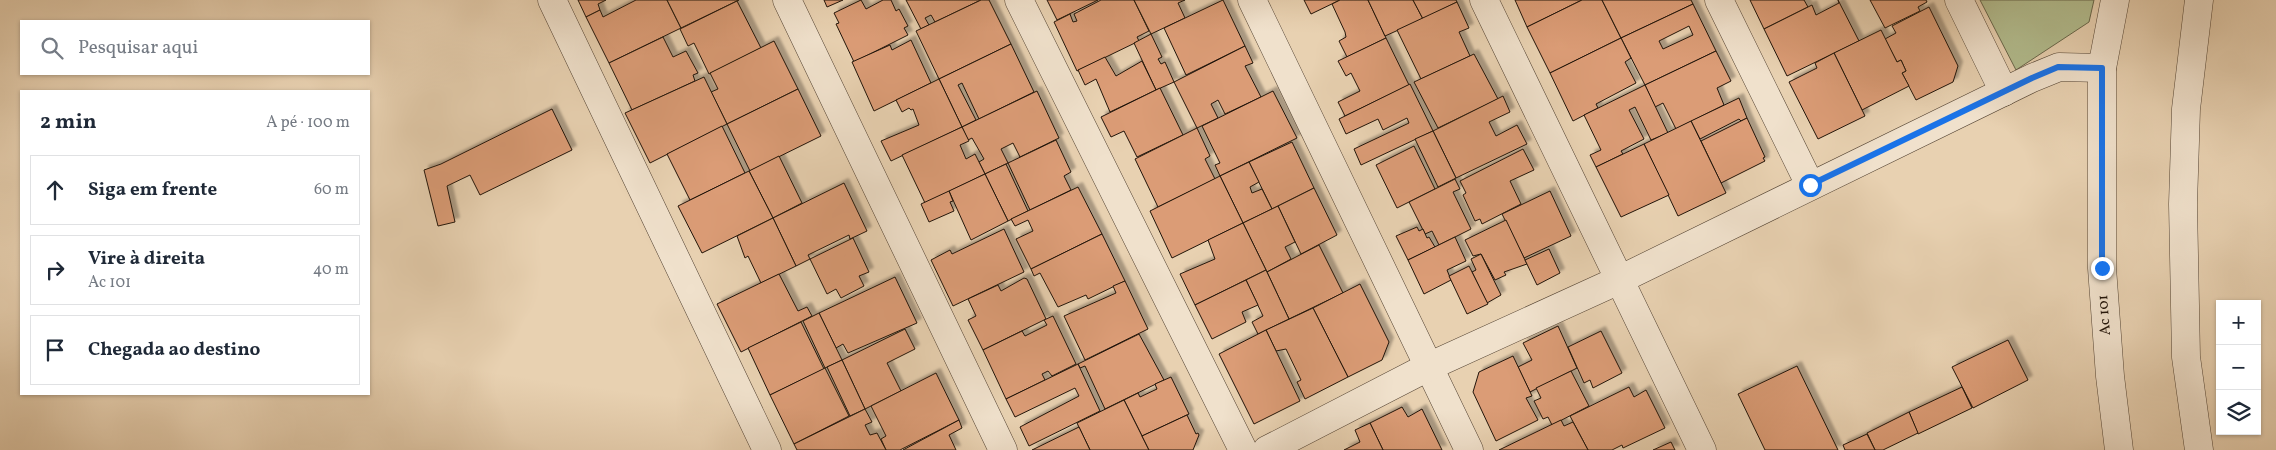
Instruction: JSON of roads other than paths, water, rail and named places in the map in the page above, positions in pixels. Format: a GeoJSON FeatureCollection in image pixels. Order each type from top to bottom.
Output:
{"type":"FeatureCollection","features":[{"type":"Feature","properties":{"kind":"street"},"geometry":{"type":"LineString","coordinates":[[552,0],[767,450]]}},
{"type":"Feature","properties":{"kind":"street"},"geometry":{"type":"LineString","coordinates":[[787,0],[1003,450]]}},
{"type":"Feature","properties":{"kind":"street"},"geometry":{"type":"LineString","coordinates":[[1020,0],[1243,450]]}},
{"type":"Feature","properties":{"kind":"street"},"geometry":{"type":"LineString","coordinates":[[1252,0],[1469,450]]}},
{"type":"Feature","properties":{"kind":"street"},"geometry":{"type":"LineString","coordinates":[[1484,0],[1702,450]]}},
{"type":"Feature","properties":{"kind":"street"},"geometry":{"type":"LineString","coordinates":[[1719,0],[1810,185]]}},
{"type":"Feature","properties":{"kind":"street"},"geometry":{"type":"LineString","coordinates":[[1959,0],[2004,92]]}},
{"type":"Feature","properties":{"kind":"street","name":"Ac 101"},"geometry":{"type":"LineString","coordinates":[[2115,0],[2102,68],[2102,268],[2110,376],[2119,450]]}},
{"type":"Feature","properties":{"kind":"street"},"geometry":{"type":"LineString","coordinates":[[2199,0],[2186,109],[2183,204],[2186,357],[2199,450]]}},
{"type":"Feature","properties":{"kind":"street"},"geometry":{"type":"LineString","coordinates":[[1267,450],[1428,367],[1619,280],[1810,185],[2058,67],[2102,68]]}}]}
